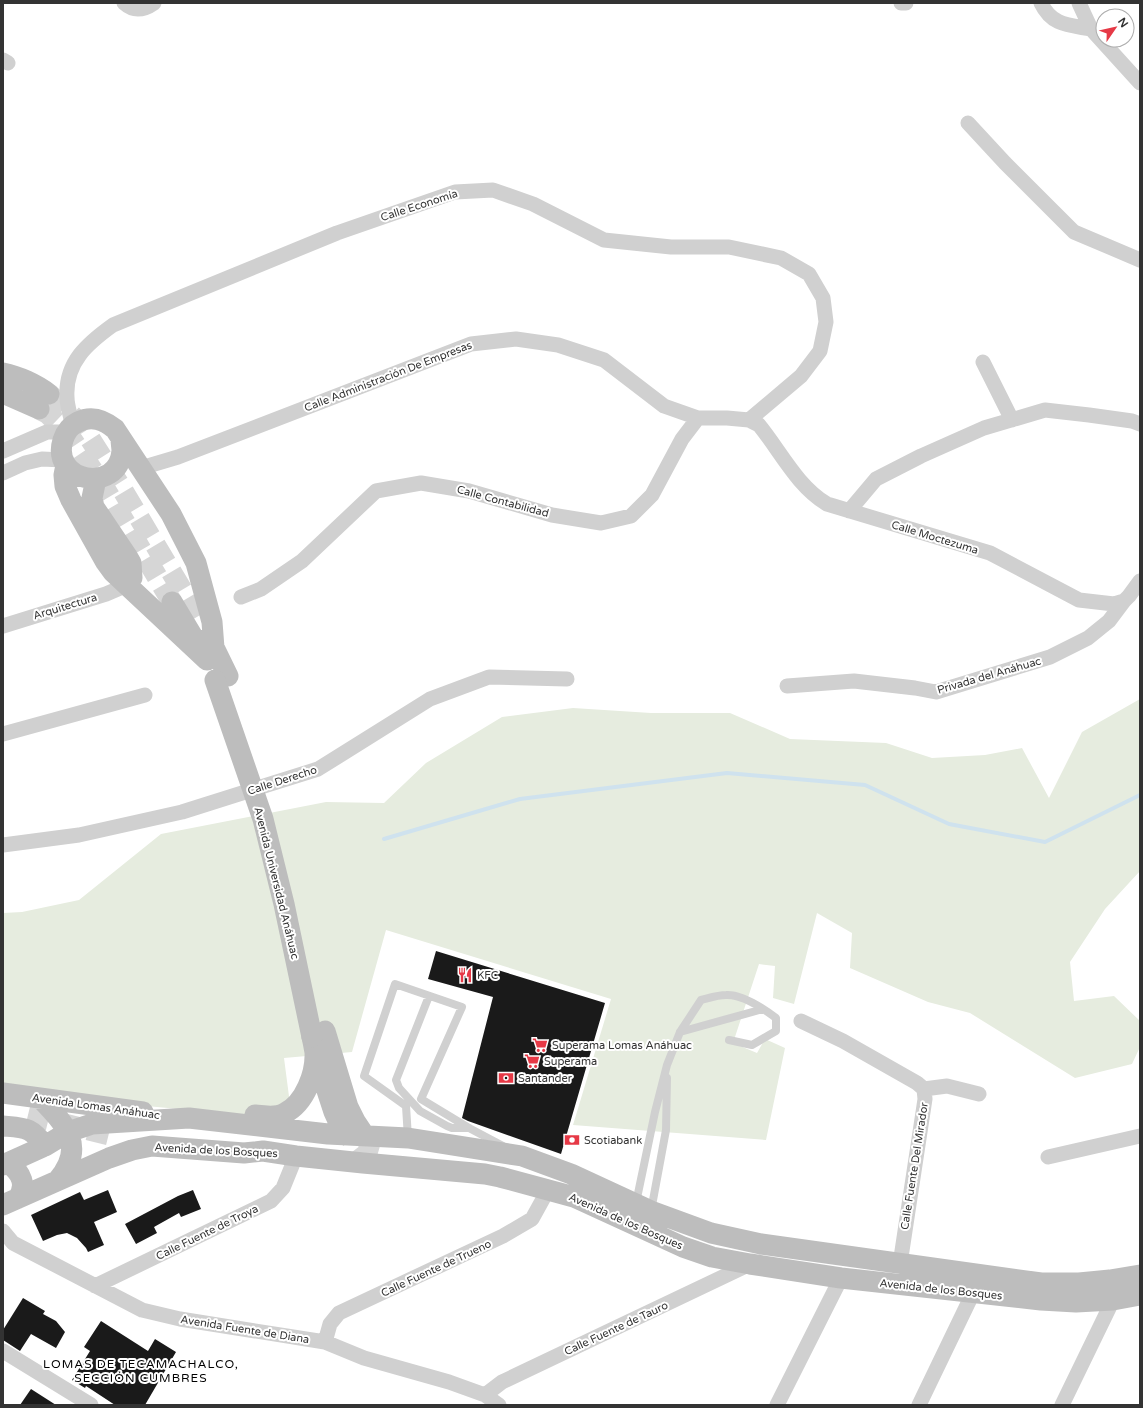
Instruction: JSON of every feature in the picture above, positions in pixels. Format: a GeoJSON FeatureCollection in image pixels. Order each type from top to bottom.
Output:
{"type":"FeatureCollection","features":[{"type":"Feature","properties":{"kind":"main road"},"geometry":{"type":"LineString","coordinates":[[3,372],[41,388],[44,401],[3,393]]}},
{"type":"Feature","properties":{"kind":"main road"},"geometry":{"type":"LineString","coordinates":[[94,418],[106,422],[115,429],[171,514],[196,563],[212,622],[211,654],[127,585],[113,572],[105,561],[65,486],[65,463],[62,446],[69,428],[83,420],[94,418]]}},
{"type":"Feature","properties":{"kind":"main road"},"geometry":{"type":"LineString","coordinates":[[121,439],[122,451],[119,463],[104,476],[92,498],[94,507],[131,563],[132,578],[127,585]]}},
{"type":"Feature","properties":{"kind":"main road"},"geometry":{"type":"LineString","coordinates":[[65,463],[72,472],[88,479],[140,468]]}},
{"type":"Feature","properties":{"kind":"main road","name":"Avenida Universidad Anáhuac"},"geometry":{"type":"LineString","coordinates":[[172,602],[211,654]]}},
{"type":"Feature","properties":{"kind":"main road","name":"Avenida Universidad Anáhuac"},"geometry":{"type":"LineString","coordinates":[[203,625],[211,654],[258,762],[275,815],[298,898],[317,1040],[311,1079],[306,1091],[297,1103],[286,1113],[277,1116],[254,1115],[244,1117],[230,1123]]}},
{"type":"Feature","properties":{"kind":"main road"},"geometry":{"type":"LineString","coordinates":[[317,1040],[334,1112],[339,1123]]}},
{"type":"Feature","properties":{"kind":"main road","name":"Avenida Universidad Anáhuac"},"geometry":{"type":"LineString","coordinates":[[317,1040],[348,1107],[365,1136]]}},
{"type":"Feature","properties":{"kind":"main road","name":"Avenida Lomas Anáhuac"},"geometry":{"type":"LineString","coordinates":[[3,1093],[189,1118]]}},
{"type":"Feature","properties":{"kind":"main road"},"geometry":{"type":"LineString","coordinates":[[40,1098],[58,1117],[68,1132],[71,1140],[72,1150],[67,1170],[58,1180]]}},
{"type":"Feature","properties":{"kind":"main road","name":"Avenida Lomas Anáhuac"},"geometry":{"type":"LineString","coordinates":[[3,1112],[28,1115]]}},
{"type":"Feature","properties":{"kind":"main road","name":"Avenida de los Bosques"},"geometry":{"type":"LineString","coordinates":[[6,1165],[45,1146],[68,1132],[92,1124],[189,1118],[328,1134],[408,1138],[522,1156],[571,1174],[644,1207],[711,1234],[747,1241],[900,1264],[1041,1283],[1079,1283],[1140,1295]]}},
{"type":"Feature","properties":{"kind":"main road"},"geometry":{"type":"LineString","coordinates":[[92,1124],[85,1140],[84,1147],[87,1153],[96,1160],[109,1158]]}},
{"type":"Feature","properties":{"kind":"main road"},"geometry":{"type":"LineString","coordinates":[[3,1126],[24,1128],[33,1131],[45,1146]]}},
{"type":"Feature","properties":{"kind":"main road","name":"Avenida Lomas Anáhuac"},"geometry":{"type":"LineString","coordinates":[[113,1136],[159,1138],[263,1151]]}},
{"type":"Feature","properties":{"kind":"main road","name":"Avenida de los Bosques"},"geometry":{"type":"LineString","coordinates":[[10,1202],[109,1158],[132,1150],[152,1146],[244,1153],[263,1151],[296,1156],[485,1174],[574,1197],[683,1247],[712,1257],[841,1278],[974,1293],[1076,1302],[1112,1290],[1140,1275]]}},
{"type":"Feature","properties":{"kind":"main road"},"geometry":{"type":"LineString","coordinates":[[379,1154],[508,1165],[545,1176],[574,1197]]}},
{"type":"Feature","properties":{"kind":"main road"},"geometry":{"type":"LineString","coordinates":[[6,1165],[15,1168],[22,1180],[22,1194],[10,1202]]}},
{"type":"Feature","properties":{"kind":"street"},"geometry":{"type":"LineString","coordinates":[[124,3],[132,8],[140,10],[148,8],[154,3]]}},
{"type":"Feature","properties":{"kind":"street"},"geometry":{"type":"LineString","coordinates":[[901,3],[906,3]]}},
{"type":"Feature","properties":{"kind":"street"},"geometry":{"type":"LineString","coordinates":[[1041,3],[1046,13],[1062,24],[1091,29]]}},
{"type":"Feature","properties":{"kind":"street"},"geometry":{"type":"LineString","coordinates":[[1079,3],[1091,29],[1140,83]]}},
{"type":"Feature","properties":{"kind":"street"},"geometry":{"type":"LineString","coordinates":[[968,123],[1009,168],[1074,232],[1140,260]]}},
{"type":"Feature","properties":{"kind":"street","name":"Calle Economía"},"geometry":{"type":"LineString","coordinates":[[69,428],[67,397],[69,375],[78,355],[92,340],[114,325],[337,233],[455,192],[493,190],[533,204],[604,240],[671,248],[729,247],[781,258],[808,274],[823,298],[826,322],[820,351],[802,376],[749,420]]}},
{"type":"Feature","properties":{"kind":"street","name":"Calle Administración De Empresas"},"geometry":{"type":"LineString","coordinates":[[140,468],[178,457],[471,344],[516,339],[558,345],[604,360],[664,406],[698,418]]}},
{"type":"Feature","properties":{"kind":"street"},"geometry":{"type":"LineString","coordinates":[[983,362],[1012,420]]}},
{"type":"Feature","properties":{"kind":"street"},"geometry":{"type":"LineString","coordinates":[[849,511],[876,478],[984,428],[1045,410],[1132,421],[1140,424]]}},
{"type":"Feature","properties":{"kind":"street"},"geometry":{"type":"LineString","coordinates":[[698,418],[749,420]]}},
{"type":"Feature","properties":{"kind":"street","name":"Calle Contabilidad"},"geometry":{"type":"LineString","coordinates":[[241,597],[261,589],[302,561],[376,491],[421,483],[469,491],[552,514],[601,523],[631,516],[652,495],[682,438],[698,418]]}},
{"type":"Feature","properties":{"kind":"street","name":"Calle Moctezuma"},"geometry":{"type":"LineString","coordinates":[[749,420],[759,425],[806,488],[816,498],[827,504],[990,553],[1079,600],[1114,604],[1124,601]]}},
{"type":"Feature","properties":{"kind":"street"},"geometry":{"type":"LineString","coordinates":[[3,451],[47,432],[69,428]]}},
{"type":"Feature","properties":{"kind":"street"},"geometry":{"type":"LineString","coordinates":[[3,473],[25,463],[42,459],[65,463]]}},
{"type":"Feature","properties":{"kind":"street"},"geometry":{"type":"LineString","coordinates":[[1124,601],[1140,581]]}},
{"type":"Feature","properties":{"kind":"street","name":"Arquitectura"},"geometry":{"type":"LineString","coordinates":[[3,626],[106,594],[127,585]]}},
{"type":"Feature","properties":{"kind":"street","name":"Privada del Anáhuac"},"geometry":{"type":"LineString","coordinates":[[786,686],[854,681],[936,692],[1050,657],[1088,638],[1109,621],[1124,601]]}},
{"type":"Feature","properties":{"kind":"street","name":"Calle Derecho"},"geometry":{"type":"LineString","coordinates":[[3,845],[80,835],[182,812],[318,769],[430,699],[489,677],[568,679]]}},
{"type":"Feature","properties":{"kind":"street"},"geometry":{"type":"LineString","coordinates":[[3,734],[145,695]]}},
{"type":"Feature","properties":{"kind":"street","name":"Calle Fuente Del Mirador"},"geometry":{"type":"LineString","coordinates":[[801,1021],[843,1041],[917,1083],[924,1089],[925,1099],[900,1264]]}},
{"type":"Feature","properties":{"kind":"street"},"geometry":{"type":"LineString","coordinates":[[924,1089],[947,1086],[979,1094]]}},
{"type":"Feature","properties":{"kind":"street"},"geometry":{"type":"LineString","coordinates":[[1048,1156],[1140,1136]]}},
{"type":"Feature","properties":{"kind":"street","name":"Calle Fuente de Troya"},"geometry":{"type":"LineString","coordinates":[[95,1286],[271,1201],[283,1188],[296,1156]]}},
{"type":"Feature","properties":{"kind":"street","name":"Calle Fuente de Trueno"},"geometry":{"type":"LineString","coordinates":[[325,1342],[330,1324],[339,1313],[509,1233],[532,1219],[548,1190]]}},
{"type":"Feature","properties":{"kind":"street","name":"Avenida Fuente de Diana"},"geometry":{"type":"LineString","coordinates":[[3,1231],[13,1243],[142,1310],[180,1319],[325,1342],[364,1358],[448,1382],[484,1395],[499,1405]]}},
{"type":"Feature","properties":{"kind":"street","name":"Calle Fuente de Tauro"},"geometry":{"type":"LineString","coordinates":[[484,1395],[502,1382],[750,1264]]}},
{"type":"Feature","properties":{"kind":"street"},"geometry":{"type":"LineString","coordinates":[[777,1405],[841,1278]]}},
{"type":"Feature","properties":{"kind":"street"},"geometry":{"type":"LineString","coordinates":[[1062,1405],[1112,1290]]}},
{"type":"Feature","properties":{"kind":"street"},"geometry":{"type":"LineString","coordinates":[[919,1405],[974,1293]]}},
{"type":"Feature","properties":{"kind":"street"},"geometry":{"type":"LineString","coordinates":[[3,1350],[91,1405]]}},
{"type":"Feature","properties":{"kind":"lane"},"geometry":{"type":"LineString","coordinates":[[410,1105],[421,1099],[462,1007],[395,984],[364,1076],[410,1105],[447,1126],[452,1128],[469,1128]]}},
{"type":"Feature","properties":{"kind":"lane"},"geometry":{"type":"LineString","coordinates":[[644,1207],[655,1112],[667,1065],[680,1032],[701,1000],[726,995],[735,996],[763,1009],[776,1018],[776,1030],[752,1045],[729,1040]]}},
{"type":"Feature","properties":{"kind":"lane"},"geometry":{"type":"LineString","coordinates":[[408,1138],[410,1105],[399,1088],[396,1080],[429,996]]}},
{"type":"Feature","properties":{"kind":"lane"},"geometry":{"type":"LineString","coordinates":[[680,1032],[763,1009]]}},
{"type":"Feature","properties":{"kind":"lane"},"geometry":{"type":"LineString","coordinates":[[644,1207],[666,1130],[667,1065]]}},
{"type":"Feature","properties":{"kind":"lane"},"geometry":{"type":"LineString","coordinates":[[421,1099],[469,1128],[522,1156]]}},
{"type":"Feature","properties":{"kind":"shaded area"},"geometry":{"type":"Polygon","coordinates":[[[1140,699],[1140,871],[1105,909],[1070,962],[1074,1001],[1114,996],[1140,1021],[1140,1047],[1132,1064],[1075,1078],[970,1013],[928,1002],[850,968],[852,933],[817,913],[794,1004],[773,998],[775,966],[759,964],[733,1043],[757,1053],[765,1039],[785,1048],[766,1140],[573,1125],[611,999],[386,930],[352,1052],[284,1058],[290,1104],[256,1116],[3,1093],[3,913],[22,912],[79,900],[161,834],[326,802],[384,803],[426,763],[502,717],[573,708],[651,713],[730,713],[790,739],[886,743],[932,758],[985,755],[1022,748],[1049,798],[1082,732],[1140,699]]]}},
{"type":"Feature","properties":{"kind":"building","name":"Superama"},"geometry":{"type":"Polygon","coordinates":[[[436,951],[605,1003],[561,1154],[462,1118],[493,997],[428,979],[436,951]]]}},
{"type":"Feature","properties":{"kind":"building"},"geometry":{"type":"Polygon","coordinates":[[[108,1190],[117,1212],[94,1222],[104,1245],[88,1252],[77,1238],[67,1233],[57,1235],[43,1241],[31,1215],[80,1192],[84,1200],[108,1190]]]}},
{"type":"Feature","properties":{"kind":"building"},"geometry":{"type":"Polygon","coordinates":[[[193,1190],[201,1209],[181,1217],[179,1213],[154,1227],[157,1233],[136,1244],[125,1224],[178,1196],[193,1190]]]}},
{"type":"Feature","properties":{"kind":"building"},"geometry":{"type":"Polygon","coordinates":[[[23,1298],[45,1311],[43,1314],[56,1321],[65,1332],[56,1348],[31,1334],[20,1351],[3,1340],[3,1330],[23,1298]]]}},
{"type":"Feature","properties":{"kind":"building"},"geometry":{"type":"Polygon","coordinates":[[[101,1321],[148,1351],[155,1339],[176,1352],[145,1405],[115,1405],[86,1386],[85,1388],[72,1380],[90,1351],[84,1347],[101,1321]]]}},
{"type":"Feature","properties":{"kind":"building"},"geometry":{"type":"Polygon","coordinates":[[[31,1389],[56,1405],[20,1405],[31,1389]]]}},
{"type":"Feature","properties":{"kind":"waterway"},"geometry":{"type":"LineString","coordinates":[[384,839],[520,799],[727,773],[865,785],[949,824],[1045,842],[1140,795]]}},
{"type":"Feature","properties":{"kind":"tunnel"},"geometry":{"type":"LineString","coordinates":[[49,394],[80,423],[119,484],[203,625]]}},
{"type":"Feature","properties":{"kind":"tunnel"},"geometry":{"type":"LineString","coordinates":[[39,409],[47,413],[67,432],[107,492],[172,602]]}},
{"type":"Feature","properties":{"kind":"tunnel"},"geometry":{"type":"LineString","coordinates":[[28,1115],[113,1136]]}},
{"type":"Feature","properties":{"kind":"tunnel"},"geometry":{"type":"LineString","coordinates":[[339,1123],[358,1148],[379,1154]]}},
{"type":"Feature","properties":{"kind":"place","name":"KFC"},"geometry":{"type":"Point","coordinates":[465,975]}},
{"type":"Feature","properties":{"kind":"place","name":"Superama Lomas Anáhuac"},"geometry":{"type":"Point","coordinates":[540,1045]}},
{"type":"Feature","properties":{"kind":"place","name":"Superama"},"geometry":{"type":"Point","coordinates":[532,1061]}},
{"type":"Feature","properties":{"kind":"place","name":"Santander"},"geometry":{"type":"Point","coordinates":[506,1078]}},
{"type":"Feature","properties":{"kind":"place","name":"Scotiabank"},"geometry":{"type":"Point","coordinates":[572,1140]}},
{"type":"Feature","properties":{"kind":"district","name":"LOMAS DE TECAMACHALCO, SECCIÓN CUMBRES"},"geometry":{"type":"Point","coordinates":[141,1371]}}]}
